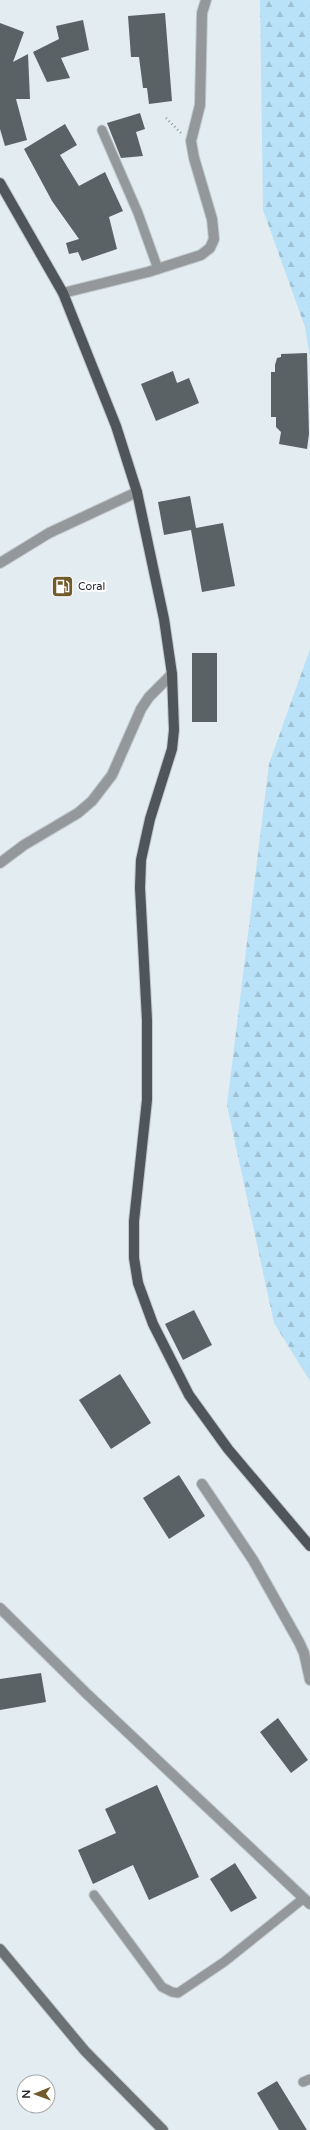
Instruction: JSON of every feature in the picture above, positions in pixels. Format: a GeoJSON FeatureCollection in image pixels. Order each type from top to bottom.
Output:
{"type":"FeatureCollection","features":[{"type":"Feature","properties":{"kind":"main road"},"geometry":{"type":"LineString","coordinates":[[0,183],[63,293],[109,406],[137,492],[164,619],[172,674],[174,730],[172,749],[150,819],[141,860],[140,888],[147,1020],[147,1100],[134,1221],[134,1258],[143,1300],[188,1395],[224,1444],[310,1546]]}},
{"type":"Feature","properties":{"kind":"main road"},"geometry":{"type":"LineString","coordinates":[[0,1949],[86,2051],[163,2130]]}},
{"type":"Feature","properties":{"kind":"street"},"geometry":{"type":"LineString","coordinates":[[63,293],[158,269],[206,252],[210,248],[214,239],[212,219],[194,158],[191,141],[200,105],[202,13],[206,0]]}},
{"type":"Feature","properties":{"kind":"street"},"geometry":{"type":"LineString","coordinates":[[0,563],[49,533],[137,492]]}},
{"type":"Feature","properties":{"kind":"street"},"geometry":{"type":"LineString","coordinates":[[1,861],[24,845],[78,813],[92,801],[112,775],[142,708],[149,697],[172,674]]}},
{"type":"Feature","properties":{"kind":"street"},"geometry":{"type":"LineString","coordinates":[[202,1484],[253,1560],[299,1642],[304,1653],[310,1680]]}},
{"type":"Feature","properties":{"kind":"street"},"geometry":{"type":"LineString","coordinates":[[0,1608],[87,1694],[307,1901]]}},
{"type":"Feature","properties":{"kind":"lane"},"geometry":{"type":"LineString","coordinates":[[102,130],[138,213],[158,269]]}},
{"type":"Feature","properties":{"kind":"lane"},"geometry":{"type":"LineString","coordinates":[[94,1896],[162,1987],[178,1993],[224,1962],[307,1901]]}},
{"type":"Feature","properties":{"kind":"path"},"geometry":{"type":"LineString","coordinates":[[166,118],[191,141]]}},
{"type":"Feature","properties":{"kind":"green space"},"geometry":{"type":"Polygon","coordinates":[[[260,0],[310,0],[310,357],[305,327],[263,210],[260,0]]]}},
{"type":"Feature","properties":{"kind":"green space"},"geometry":{"type":"Polygon","coordinates":[[[310,649],[310,1381],[274,1323],[227,1105],[269,764],[310,649]]]}},
{"type":"Feature","properties":{"kind":"building"},"geometry":{"type":"Polygon","coordinates":[[[165,13],[172,101],[149,104],[147,88],[143,88],[139,57],[131,57],[128,16],[165,13]]]}},
{"type":"Feature","properties":{"kind":"building"},"geometry":{"type":"Polygon","coordinates":[[[83,20],[89,50],[61,58],[70,78],[47,82],[33,52],[59,39],[56,26],[83,20]]]}},
{"type":"Feature","properties":{"kind":"building"},"geometry":{"type":"Polygon","coordinates":[[[0,23],[24,32],[13,62],[28,54],[30,99],[16,99],[27,140],[5,146],[0,129],[0,23]]]}},
{"type":"Feature","properties":{"kind":"building"},"geometry":{"type":"Polygon","coordinates":[[[140,113],[145,129],[136,132],[143,156],[121,158],[107,123],[140,113]]]}},
{"type":"Feature","properties":{"kind":"building"},"geometry":{"type":"Polygon","coordinates":[[[65,124],[77,145],[60,155],[79,186],[105,172],[123,211],[109,217],[117,249],[82,261],[78,252],[69,254],[66,243],[79,239],[52,201],[24,149],[65,124]]]}},
{"type":"Feature","properties":{"kind":"building"},"geometry":{"type":"Polygon","coordinates":[[[307,353],[309,434],[307,449],[279,444],[281,432],[276,427],[276,417],[271,417],[271,372],[275,372],[277,358],[281,357],[281,354],[307,353]]]}},
{"type":"Feature","properties":{"kind":"building"},"geometry":{"type":"Polygon","coordinates":[[[173,371],[177,383],[189,378],[199,403],[156,421],[141,384],[173,371]]]}},
{"type":"Feature","properties":{"kind":"building"},"geometry":{"type":"Polygon","coordinates":[[[190,496],[196,528],[223,523],[235,586],[202,592],[191,530],[164,535],[158,502],[190,496]]]}},
{"type":"Feature","properties":{"kind":"building"},"geometry":{"type":"Polygon","coordinates":[[[192,653],[217,653],[217,722],[192,722],[192,653]]]}},
{"type":"Feature","properties":{"kind":"building"},"geometry":{"type":"Polygon","coordinates":[[[194,1310],[212,1345],[183,1360],[165,1324],[194,1310]]]}},
{"type":"Feature","properties":{"kind":"building"},"geometry":{"type":"Polygon","coordinates":[[[120,1374],[151,1423],[111,1449],[79,1400],[120,1374]]]}},
{"type":"Feature","properties":{"kind":"building"},"geometry":{"type":"Polygon","coordinates":[[[179,1475],[205,1516],[169,1539],[143,1498],[179,1475]]]}},
{"type":"Feature","properties":{"kind":"building"},"geometry":{"type":"Polygon","coordinates":[[[41,1673],[46,1702],[0,1710],[0,1679],[41,1673]]]}},
{"type":"Feature","properties":{"kind":"building"},"geometry":{"type":"Polygon","coordinates":[[[278,1718],[308,1760],[291,1773],[260,1732],[278,1718]]]}},
{"type":"Feature","properties":{"kind":"building"},"geometry":{"type":"Polygon","coordinates":[[[157,1785],[199,1877],[149,1900],[133,1865],[93,1884],[78,1850],[116,1833],[105,1809],[157,1785]]]}},
{"type":"Feature","properties":{"kind":"building"},"geometry":{"type":"Polygon","coordinates":[[[235,1863],[257,1898],[231,1912],[210,1879],[235,1863]]]}},
{"type":"Feature","properties":{"kind":"building"},"geometry":{"type":"Polygon","coordinates":[[[277,2081],[307,2130],[279,2130],[257,2093],[277,2081]]]}},
{"type":"Feature","properties":{"kind":"place","name":"Coral"},"geometry":{"type":"Point","coordinates":[63,586]}}]}
